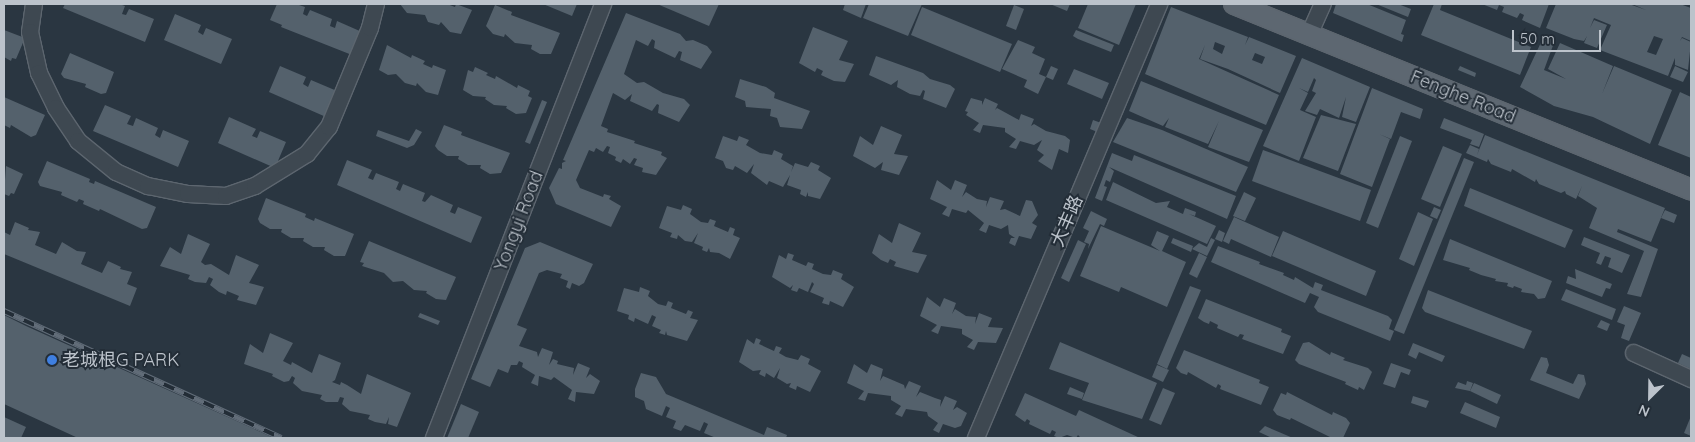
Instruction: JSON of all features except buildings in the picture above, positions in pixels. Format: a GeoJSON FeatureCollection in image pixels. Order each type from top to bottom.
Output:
{"type":"FeatureCollection","features":[{"type":"Feature","properties":{"kind":"main road","name":"Fenghe Road"},"geometry":{"type":"LineString","coordinates":[[1234,4],[1691,190]]}},
{"type":"Feature","properties":{"kind":"street"},"geometry":{"type":"LineString","coordinates":[[34,4],[30,32],[39,73],[56,108],[78,141],[116,172],[148,186],[188,194],[226,196],[255,186],[307,154],[329,127],[370,28],[376,4]]}},
{"type":"Feature","properties":{"kind":"street","name":"Yongyi Road"},"geometry":{"type":"LineString","coordinates":[[434,438],[603,4]]}},
{"type":"Feature","properties":{"kind":"street","name":"大丰路"},"geometry":{"type":"LineString","coordinates":[[976,438],[1159,4]]}},
{"type":"Feature","properties":{"kind":"street"},"geometry":{"type":"LineString","coordinates":[[1309,35],[1323,4]]}},
{"type":"Feature","properties":{"kind":"street"},"geometry":{"type":"LineString","coordinates":[[1634,353],[1691,379]]}},
{"type":"Feature","properties":{"kind":"railway"},"geometry":{"type":"LineString","coordinates":[[4,311],[281,438]]}},
{"type":"Feature","properties":{"kind":"place","name":"老城根G PARK"},"geometry":{"type":"Point","coordinates":[52,360]}}]}
